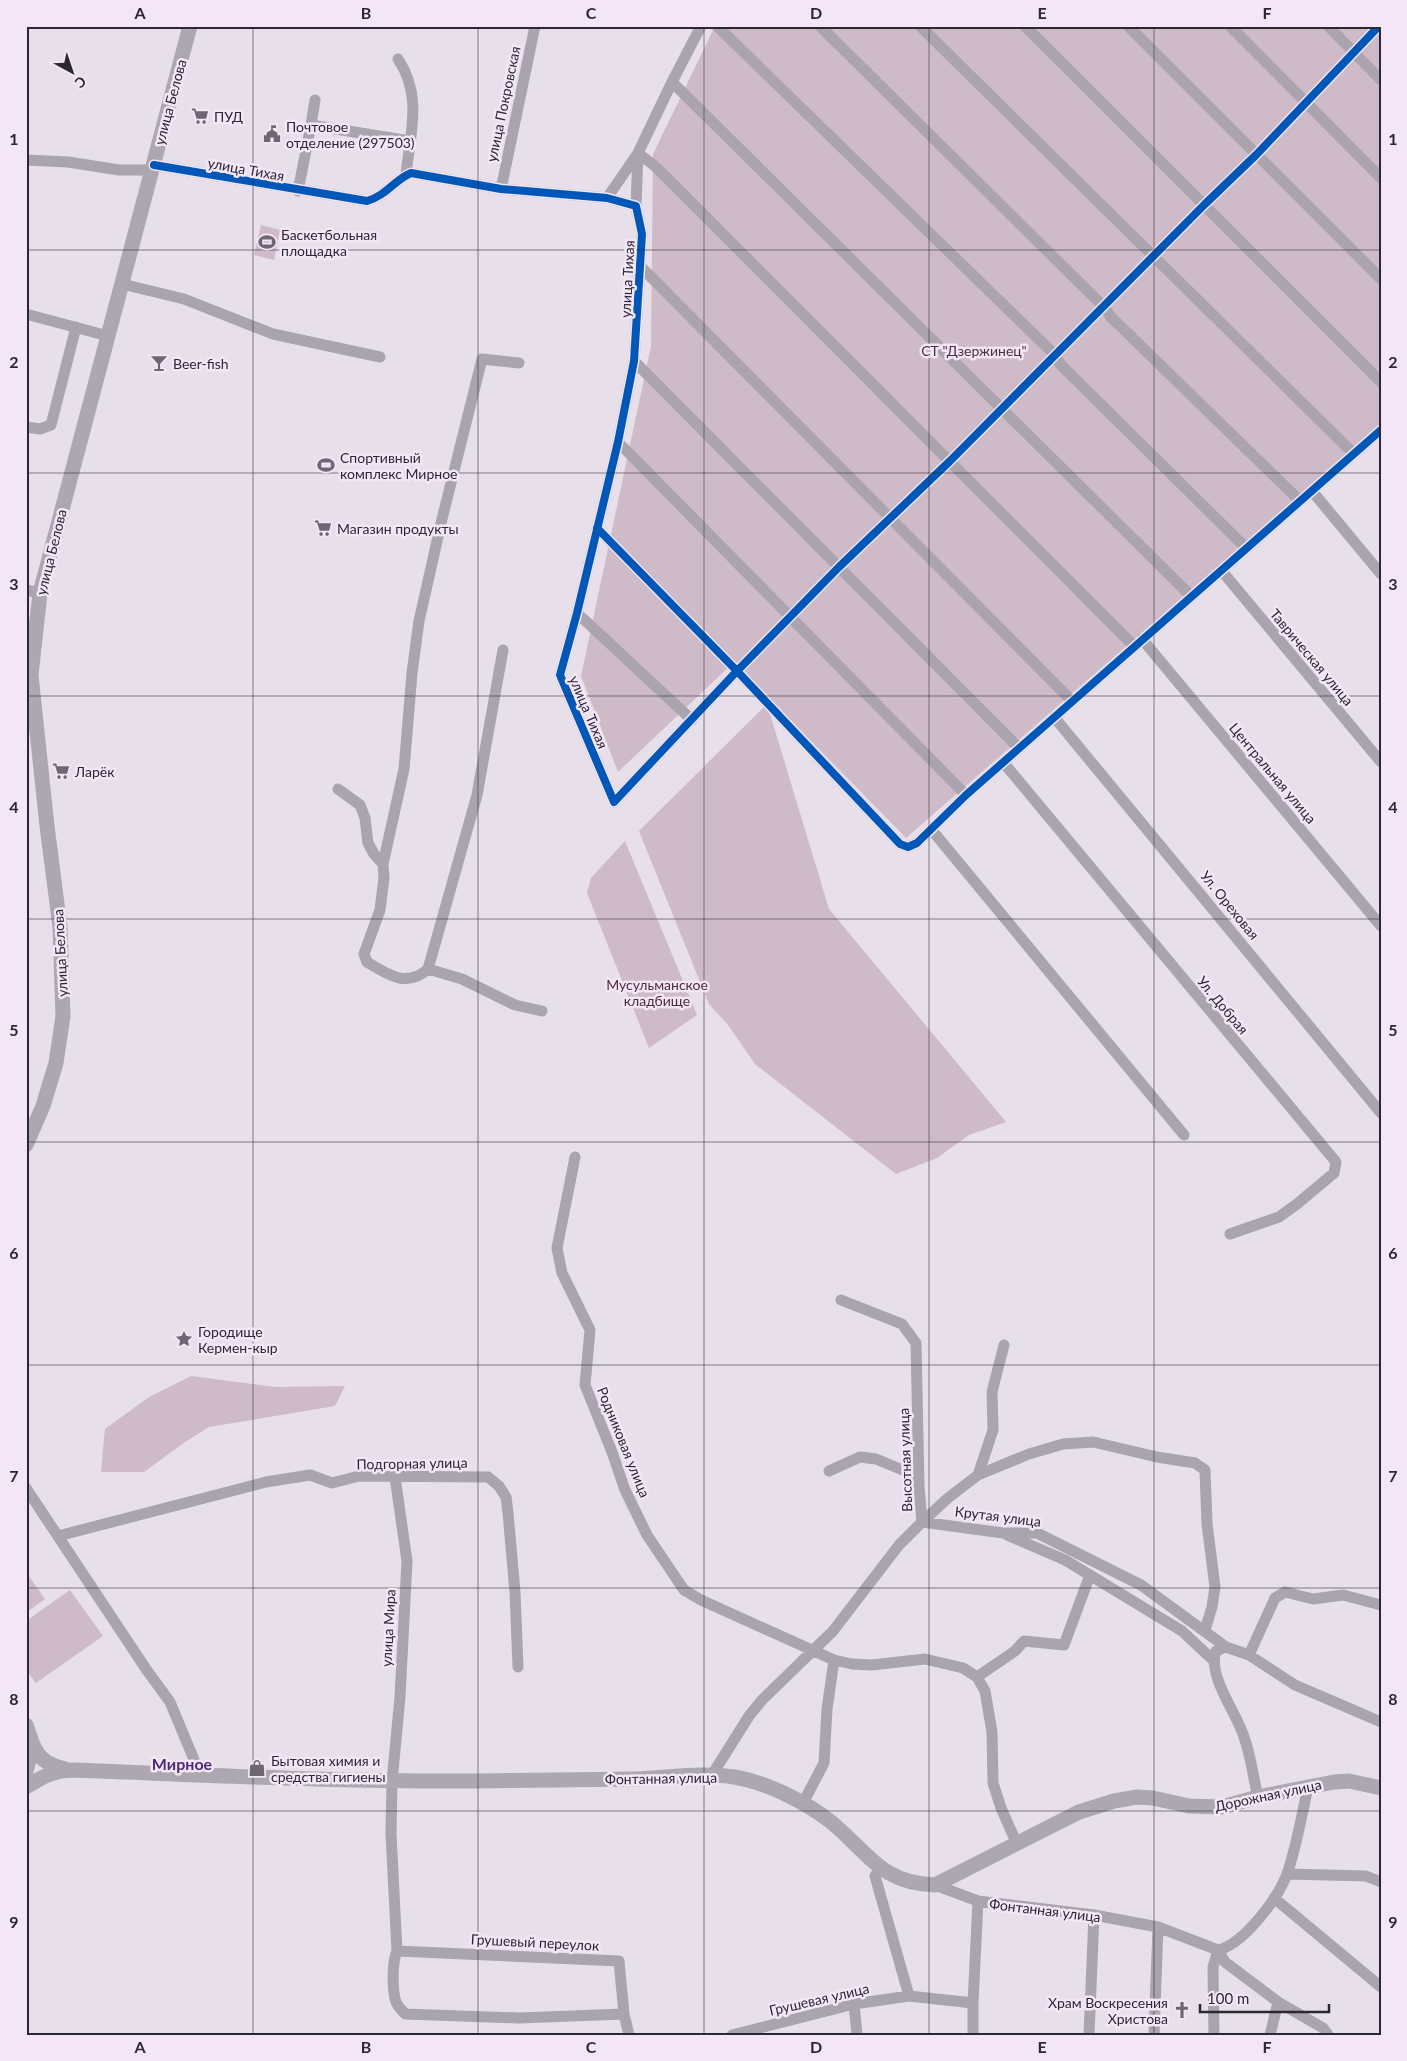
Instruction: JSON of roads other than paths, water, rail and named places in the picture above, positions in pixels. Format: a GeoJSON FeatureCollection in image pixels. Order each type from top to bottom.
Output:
{"type":"FeatureCollection","features":[{"type":"Feature","properties":{"kind":"main road","name":"улица Белова"},"geometry":{"type":"LineString","coordinates":[[26,1145],[42,1106],[56,1063],[63,1016],[60,927],[31,675],[33,591],[108,336],[190,26]]}},
{"type":"Feature","properties":{"kind":"main road"},"geometry":{"type":"LineString","coordinates":[[28,1730],[34,1748],[43,1760],[51,1766],[67,1770]]}},
{"type":"Feature","properties":{"kind":"main road"},"geometry":{"type":"LineString","coordinates":[[26,1771],[29,1764],[28,1730]]}},
{"type":"Feature","properties":{"kind":"main road","name":"Фонтанная улица"},"geometry":{"type":"LineString","coordinates":[[67,1770],[392,1782],[625,1779],[712,1775],[736,1778],[761,1785],[803,1803],[833,1824],[880,1869],[899,1879],[916,1884],[935,1885]]}},
{"type":"Feature","properties":{"kind":"main road"},"geometry":{"type":"LineString","coordinates":[[26,1787],[49,1773],[67,1770]]}},
{"type":"Feature","properties":{"kind":"main road","name":"Дорожная улица"},"geometry":{"type":"LineString","coordinates":[[935,1885],[1078,1812],[1114,1801],[1137,1797],[1153,1798],[1204,1808],[1222,1807],[1258,1797],[1334,1782],[1349,1781],[1381,1788]]}},
{"type":"Feature","properties":{"kind":"street","name":"улица Покровская"},"geometry":{"type":"LineString","coordinates":[[501,189],[535,26]]}},
{"type":"Feature","properties":{"kind":"street"},"geometry":{"type":"LineString","coordinates":[[717,26],[1055,355],[1060,364],[1246,548]]}},
{"type":"Feature","properties":{"kind":"street"},"geometry":{"type":"LineString","coordinates":[[820,26],[1104,306],[1111,317],[1300,501]]}},
{"type":"Feature","properties":{"kind":"street"},"geometry":{"type":"LineString","coordinates":[[920,26],[1354,454]]}},
{"type":"Feature","properties":{"kind":"street"},"geometry":{"type":"LineString","coordinates":[[1026,26],[1381,382]]}},
{"type":"Feature","properties":{"kind":"street"},"geometry":{"type":"LineString","coordinates":[[1128,26],[1381,279]]}},
{"type":"Feature","properties":{"kind":"street"},"geometry":{"type":"LineString","coordinates":[[1230,26],[1381,178]]}},
{"type":"Feature","properties":{"kind":"street"},"geometry":{"type":"LineString","coordinates":[[1328,26],[1381,80]]}},
{"type":"Feature","properties":{"kind":"street"},"geometry":{"type":"LineString","coordinates":[[577,613],[692,720],[839,566],[950,461],[1256,155],[1379,26]]}},
{"type":"Feature","properties":{"kind":"street"},"geometry":{"type":"LineString","coordinates":[[607,198],[638,153],[699,27]]}},
{"type":"Feature","properties":{"kind":"street"},"geometry":{"type":"LineString","coordinates":[[398,59],[411,86],[414,100],[406,175],[411,173],[501,189],[607,198],[636,206]]}},
{"type":"Feature","properties":{"kind":"street"},"geometry":{"type":"LineString","coordinates":[[672,82],[1191,596]]}},
{"type":"Feature","properties":{"kind":"street"},"geometry":{"type":"LineString","coordinates":[[298,191],[315,100]]}},
{"type":"Feature","properties":{"kind":"street"},"geometry":{"type":"LineString","coordinates":[[311,125],[410,141]]}},
{"type":"Feature","properties":{"kind":"street","name":"улица Тихая"},"geometry":{"type":"LineString","coordinates":[[638,153],[636,206],[642,234],[634,360],[618,442],[577,613],[560,675],[614,802],[692,720]]}},
{"type":"Feature","properties":{"kind":"street","name":"Центральная улица"},"geometry":{"type":"LineString","coordinates":[[638,153],[656,167],[950,461],[1138,643],[1381,926]]}},
{"type":"Feature","properties":{"kind":"street","name":"улица Тихая"},"geometry":{"type":"LineString","coordinates":[[26,160],[68,162],[119,170],[153,168],[367,201],[379,197],[406,175]]}},
{"type":"Feature","properties":{"kind":"street"},"geometry":{"type":"LineString","coordinates":[[641,267],[1072,701]]}},
{"type":"Feature","properties":{"kind":"street"},"geometry":{"type":"LineString","coordinates":[[122,284],[184,298],[273,334],[380,357]]}},
{"type":"Feature","properties":{"kind":"street"},"geometry":{"type":"LineString","coordinates":[[26,314],[108,336]]}},
{"type":"Feature","properties":{"kind":"street"},"geometry":{"type":"LineString","coordinates":[[26,427],[40,429],[51,425],[76,327]]}},
{"type":"Feature","properties":{"kind":"street"},"geometry":{"type":"LineString","coordinates":[[503,650],[477,794],[428,969],[412,979],[403,980],[369,964],[365,960],[364,954],[380,910],[384,878],[383,864],[404,769],[412,673],[419,621],[482,359],[519,363]]}},
{"type":"Feature","properties":{"kind":"street"},"geometry":{"type":"LineString","coordinates":[[634,360],[1019,748]]}},
{"type":"Feature","properties":{"kind":"street"},"geometry":{"type":"LineString","coordinates":[[597,528],[737,671],[900,844],[908,847],[913,846],[1003,762],[1381,430]]}},
{"type":"Feature","properties":{"kind":"street"},"geometry":{"type":"LineString","coordinates":[[618,442],[966,795]]}},
{"type":"Feature","properties":{"kind":"street"},"geometry":{"type":"LineString","coordinates":[[1312,491],[1381,574]]}},
{"type":"Feature","properties":{"kind":"street","name":"Таврическая улица"},"geometry":{"type":"LineString","coordinates":[[1221,570],[1381,762]]}},
{"type":"Feature","properties":{"kind":"street","name":"Ул. Ореховая"},"geometry":{"type":"LineString","coordinates":[[1054,717],[1381,1114]]}},
{"type":"Feature","properties":{"kind":"street","name":"Ул. Добрая"},"geometry":{"type":"LineString","coordinates":[[1003,762],[1336,1162],[1334,1173],[1279,1217],[1230,1234]]}},
{"type":"Feature","properties":{"kind":"street"},"geometry":{"type":"LineString","coordinates":[[338,789],[360,805],[365,818],[368,843],[374,854],[383,864]]}},
{"type":"Feature","properties":{"kind":"street"},"geometry":{"type":"LineString","coordinates":[[931,829],[1184,1135]]}},
{"type":"Feature","properties":{"kind":"street"},"geometry":{"type":"LineString","coordinates":[[428,969],[462,979],[515,1005],[542,1010]]}},
{"type":"Feature","properties":{"kind":"street","name":"Родниковая улица"},"geometry":{"type":"LineString","coordinates":[[575,1157],[557,1248],[562,1273],[590,1330],[585,1385],[625,1490],[647,1536],[684,1590],[701,1600],[834,1660],[852,1664],[872,1664],[924,1659],[963,1668],[977,1677]]}},
{"type":"Feature","properties":{"kind":"street","name":"Высотная улица"},"geometry":{"type":"LineString","coordinates":[[841,1300],[902,1324],[916,1343],[918,1486],[922,1522]]}},
{"type":"Feature","properties":{"kind":"street"},"geometry":{"type":"LineString","coordinates":[[978,1475],[993,1430],[992,1392],[1004,1345]]}},
{"type":"Feature","properties":{"kind":"street","name":"Высотная улица"},"geometry":{"type":"LineString","coordinates":[[922,1522],[948,1498],[978,1475],[1029,1454],[1063,1444],[1094,1442],[1200,1466],[1205,1470],[1210,1562],[1215,1587],[1205,1630]]}},
{"type":"Feature","properties":{"kind":"street"},"geometry":{"type":"LineString","coordinates":[[829,1471],[860,1457],[876,1459],[913,1476],[918,1486]]}},
{"type":"Feature","properties":{"kind":"street","name":"Подгорная улица"},"geometry":{"type":"LineString","coordinates":[[58,1536],[266,1482],[310,1475],[332,1483],[359,1476],[488,1477],[499,1486],[506,1497],[515,1592],[518,1667]]}},
{"type":"Feature","properties":{"kind":"street","name":"улица Мира"},"geometry":{"type":"LineString","coordinates":[[396,1477],[407,1561],[400,1697],[392,1782],[391,1834],[396,1951],[393,1959],[396,2000],[399,2008],[405,2014],[519,2018],[624,2014]]}},
{"type":"Feature","properties":{"kind":"street"},"geometry":{"type":"LineString","coordinates":[[26,1488],[170,1702],[200,1774]]}},
{"type":"Feature","properties":{"kind":"street"},"geometry":{"type":"LineString","coordinates":[[712,1775],[758,1705],[833,1631],[899,1545],[922,1522]]}},
{"type":"Feature","properties":{"kind":"street","name":"Крутая улица"},"geometry":{"type":"LineString","coordinates":[[922,1522],[1003,1533],[1037,1533],[1142,1585],[1226,1647],[1249,1655],[1295,1685],[1381,1722]]}},
{"type":"Feature","properties":{"kind":"street"},"geometry":{"type":"LineString","coordinates":[[1003,1533],[1065,1560],[1182,1631],[1213,1660]]}},
{"type":"Feature","properties":{"kind":"street"},"geometry":{"type":"LineString","coordinates":[[1017,1844],[1001,1808],[993,1783],[992,1732],[985,1692],[977,1677],[1014,1651],[1024,1641],[1064,1645],[1090,1576]]}},
{"type":"Feature","properties":{"kind":"street"},"geometry":{"type":"LineString","coordinates":[[1249,1655],[1275,1598],[1285,1592],[1313,1598],[1343,1595],[1381,1605]]}},
{"type":"Feature","properties":{"kind":"street"},"geometry":{"type":"LineString","coordinates":[[1166,1603],[1182,1631]]}},
{"type":"Feature","properties":{"kind":"street"},"geometry":{"type":"LineString","coordinates":[[1226,1647],[1216,1651],[1213,1660],[1217,1676],[1244,1737],[1258,1797]]}},
{"type":"Feature","properties":{"kind":"street"},"geometry":{"type":"LineString","coordinates":[[803,1803],[824,1763],[827,1709],[834,1660]]}},
{"type":"Feature","properties":{"kind":"street"},"geometry":{"type":"LineString","coordinates":[[1218,1950],[1227,1948],[1237,1940],[1253,1925],[1274,1898],[1287,1874],[1308,1787]]}},
{"type":"Feature","properties":{"kind":"street"},"geometry":{"type":"LineString","coordinates":[[880,1869],[875,1876],[909,1996]]}},
{"type":"Feature","properties":{"kind":"street"},"geometry":{"type":"LineString","coordinates":[[1287,1874],[1366,1876],[1381,1882]]}},
{"type":"Feature","properties":{"kind":"street","name":"Фонтанная улица"},"geometry":{"type":"LineString","coordinates":[[935,1885],[978,1902],[1094,1915],[1158,1927],[1218,1950]]}},
{"type":"Feature","properties":{"kind":"street"},"geometry":{"type":"LineString","coordinates":[[1274,1898],[1381,1987]]}},
{"type":"Feature","properties":{"kind":"street"},"geometry":{"type":"LineString","coordinates":[[973,2035],[978,1902]]}},
{"type":"Feature","properties":{"kind":"street"},"geometry":{"type":"LineString","coordinates":[[1089,2035],[1094,1915]]}},
{"type":"Feature","properties":{"kind":"street"},"geometry":{"type":"LineString","coordinates":[[1154,2035],[1158,1927]]}},
{"type":"Feature","properties":{"kind":"street"},"geometry":{"type":"LineString","coordinates":[[1218,1950],[1225,1962],[1278,2002],[1323,2028],[1328,2035]]}},
{"type":"Feature","properties":{"kind":"street"},"geometry":{"type":"LineString","coordinates":[[1214,2035],[1213,1967],[1218,1950]]}},
{"type":"Feature","properties":{"kind":"street","name":"Грушевый переулок"},"geometry":{"type":"LineString","coordinates":[[396,1951],[619,1960],[624,2014]]}},
{"type":"Feature","properties":{"kind":"street","name":"Грушевая улица"},"geometry":{"type":"LineString","coordinates":[[732,2035],[854,2004],[909,1996],[973,2003]]}},
{"type":"Feature","properties":{"kind":"street"},"geometry":{"type":"LineString","coordinates":[[1270,2035],[1278,2002]]}},
{"type":"Feature","properties":{"kind":"street"},"geometry":{"type":"LineString","coordinates":[[854,2004],[857,2035]]}},
{"type":"Feature","properties":{"kind":"street"},"geometry":{"type":"LineString","coordinates":[[624,2014],[629,2035]]}},
{"type":"Feature","properties":{"kind":"place","name":"ПУД"},"geometry":{"type":"Point","coordinates":[200,116]}},
{"type":"Feature","properties":{"kind":"place","name":"Почтовое отделение (297503)"},"geometry":{"type":"Point","coordinates":[272,134]}},
{"type":"Feature","properties":{"kind":"place","name":"Баскетбольная площадка"},"geometry":{"type":"Point","coordinates":[267,242]}},
{"type":"Feature","properties":{"kind":"place","name":"Beer-fish"},"geometry":{"type":"Point","coordinates":[159,363]}},
{"type":"Feature","properties":{"kind":"place","name":"Спортивный комплекс Мирное"},"geometry":{"type":"Point","coordinates":[326,465]}},
{"type":"Feature","properties":{"kind":"place","name":"Магазин продукты"},"geometry":{"type":"Point","coordinates":[323,528]}},
{"type":"Feature","properties":{"kind":"place","name":"Ларёк"},"geometry":{"type":"Point","coordinates":[61,771]}},
{"type":"Feature","properties":{"kind":"place","name":"Городище Кермен-кыр"},"geometry":{"type":"Point","coordinates":[184,1339]}},
{"type":"Feature","properties":{"kind":"place","name":"Бытовая химия и средства гигиены"},"geometry":{"type":"Point","coordinates":[257,1768]}},
{"type":"Feature","properties":{"kind":"place","name":"Храм Воскресения Христова"},"geometry":{"type":"Point","coordinates":[1182,2010]}},
{"type":"Feature","properties":{"kind":"district","name":"Мирное"},"geometry":{"type":"Point","coordinates":[182,1763]}},
{"type":"Feature","properties":{"kind":"park label","name":"СТ \"Дзержинец\""},"geometry":{"type":"Point","coordinates":[974,350]}},
{"type":"Feature","properties":{"kind":"park label","name":"Мусульманское кладбище"},"geometry":{"type":"Point","coordinates":[657,992]}}]}
